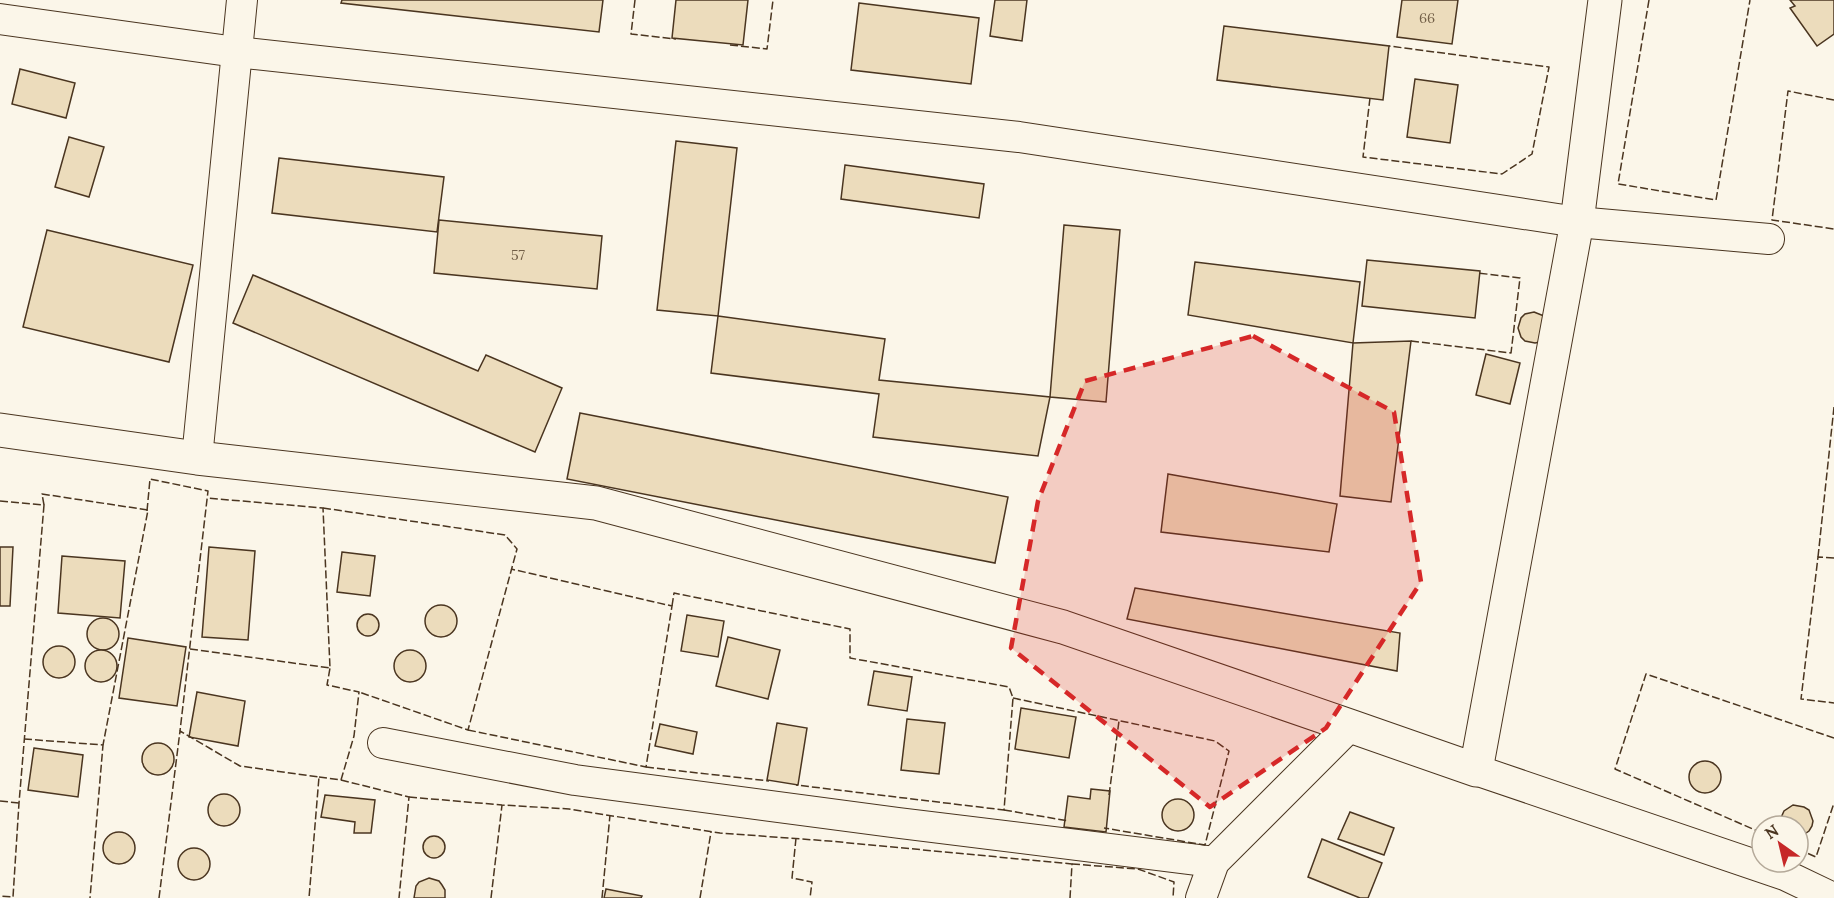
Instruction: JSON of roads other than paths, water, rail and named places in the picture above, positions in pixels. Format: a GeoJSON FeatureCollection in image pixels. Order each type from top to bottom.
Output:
{"type":"FeatureCollection","features":[{"type":"Feature","properties":{"kind":"street"},"geometry":{"type":"LineString","coordinates":[[197,458],[242,0]]}},
{"type":"Feature","properties":{"kind":"street"},"geometry":{"type":"LineString","coordinates":[[1476,770],[1576,222],[1605,0]]}},
{"type":"Feature","properties":{"kind":"street"},"geometry":{"type":"LineString","coordinates":[[0,19],[236,52],[1019,137],[1576,222],[1769,239]]}},
{"type":"Feature","properties":{"kind":"street"},"geometry":{"type":"LineString","coordinates":[[0,430],[197,458],[596,503],[1063,627],[1785,875],[1833,898]]}},
{"type":"Feature","properties":{"kind":"street"},"geometry":{"type":"LineString","coordinates":[[1201,898],[1214,862],[1350,726]]}},
{"type":"Feature","properties":{"kind":"street"},"geometry":{"type":"LineString","coordinates":[[383,743],[587,782],[1214,862]]}}]}
